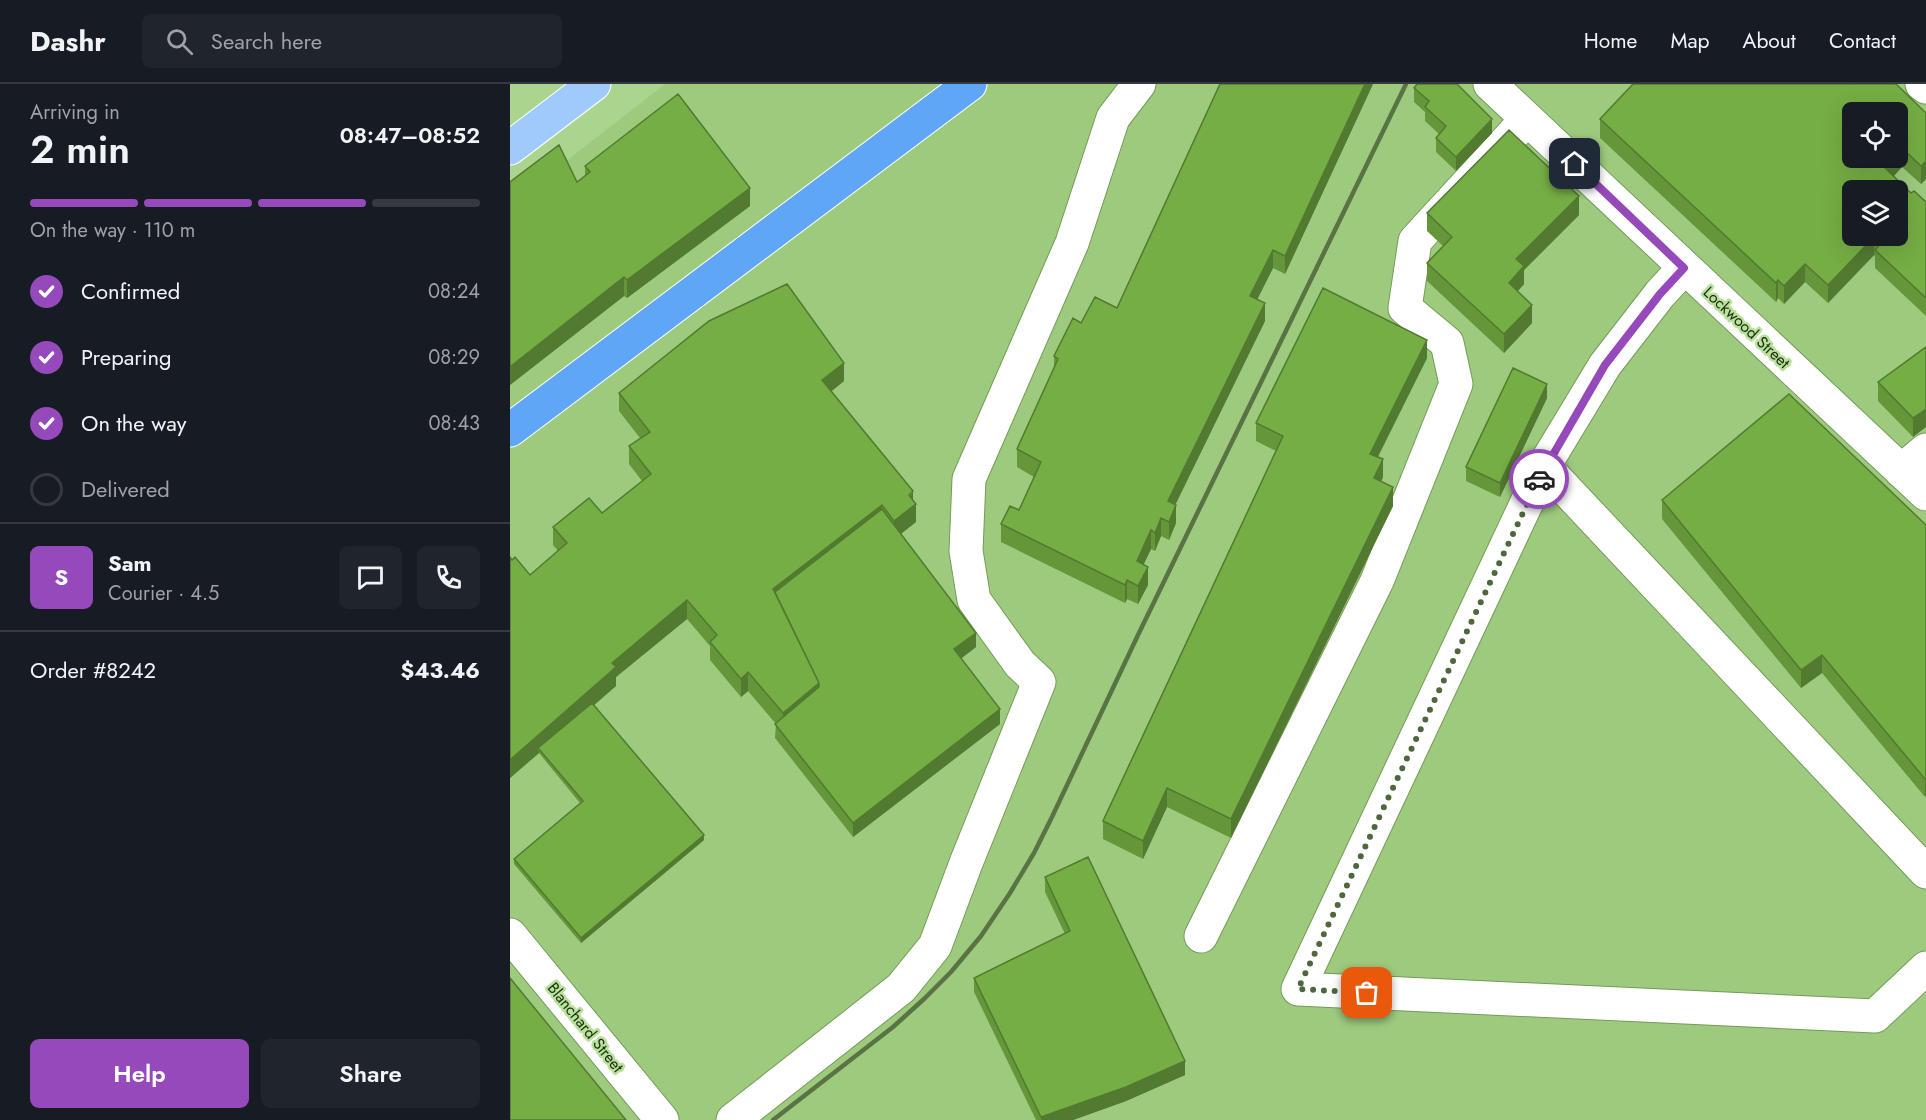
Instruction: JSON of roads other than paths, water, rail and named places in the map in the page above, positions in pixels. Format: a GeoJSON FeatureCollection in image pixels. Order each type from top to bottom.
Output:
{"type":"FeatureCollection","features":[{"type":"Feature","properties":{"kind":"highway"},"geometry":{"type":"LineString","coordinates":[[510,430],[970,84]]}},
{"type":"Feature","properties":{"kind":"main road"},"geometry":{"type":"LineString","coordinates":[[510,148],[594,84]]}},
{"type":"Feature","properties":{"kind":"street"},"geometry":{"type":"LineString","coordinates":[[733,1120],[901,988],[935,946],[1039,682],[1020,664],[974,600],[966,550],[969,479],[1072,243],[1113,118],[1139,84]]}},
{"type":"Feature","properties":{"kind":"street","name":"Lockwood Street"},"geometry":{"type":"LineString","coordinates":[[1490,84],[1926,495]]}},
{"type":"Feature","properties":{"kind":"street"},"geometry":{"type":"LineString","coordinates":[[1922,84],[1926,87]]}},
{"type":"Feature","properties":{"kind":"street"},"geometry":{"type":"LineString","coordinates":[[1201,936],[1377,580],[1456,384],[1447,343],[1405,308],[1415,241],[1527,119]]}},
{"type":"Feature","properties":{"kind":"street"},"geometry":{"type":"LineString","coordinates":[[1684,268],[1660,294],[1605,365],[1544,466],[1298,989],[1875,1016],[1926,968]]}},
{"type":"Feature","properties":{"kind":"street"},"geometry":{"type":"LineString","coordinates":[[1901,471],[1926,450]]}},
{"type":"Feature","properties":{"kind":"street"},"geometry":{"type":"LineString","coordinates":[[1544,466],[1926,872]]}},
{"type":"Feature","properties":{"kind":"street","name":"Blanchard Street"},"geometry":{"type":"LineString","coordinates":[[510,935],[662,1120]]}},
{"type":"Feature","properties":{"kind":"railway"},"geometry":{"type":"LineString","coordinates":[[773,1120],[893,1027],[924,999],[951,972],[981,936],[1010,893],[1051,819],[1406,84]]}}]}
